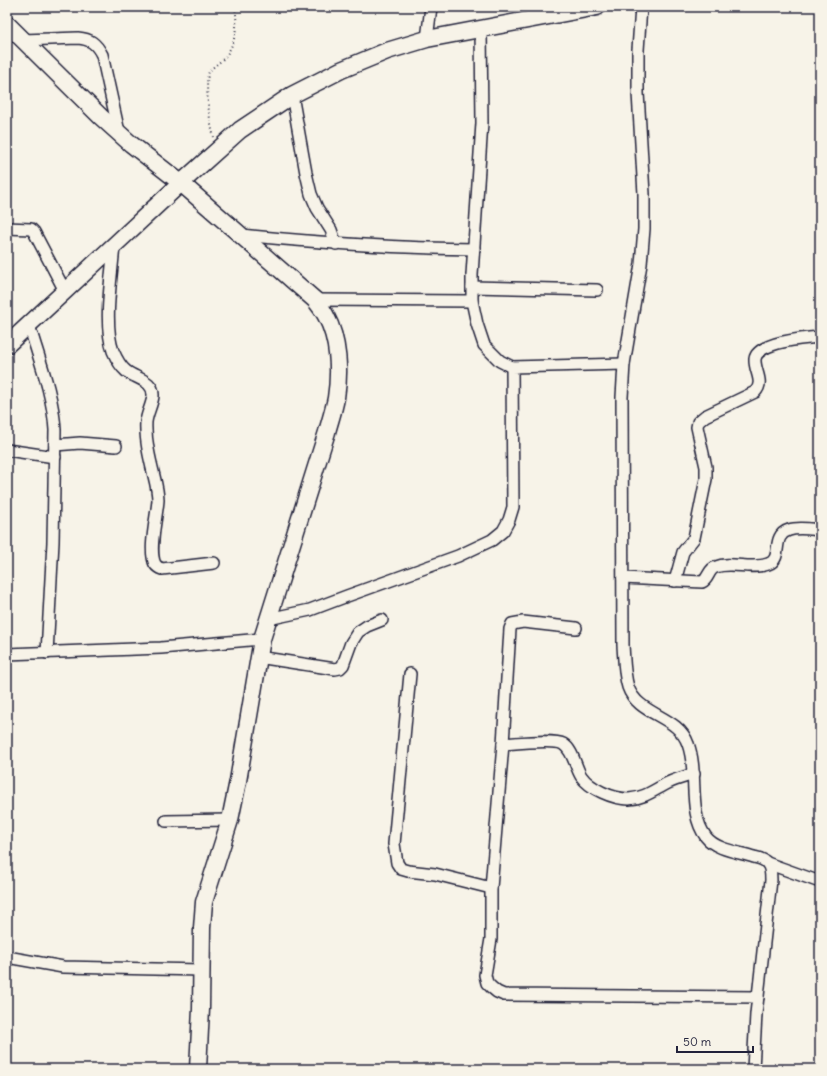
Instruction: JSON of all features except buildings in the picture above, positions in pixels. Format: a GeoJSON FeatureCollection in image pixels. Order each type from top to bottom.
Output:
{"type":"FeatureCollection","features":[{"type":"Feature","properties":{"kind":"street"},"geometry":{"type":"LineString","coordinates":[[427,39],[431,7]]}},
{"type":"Feature","properties":{"kind":"street"},"geometry":{"type":"LineString","coordinates":[[7,345],[218,149],[240,130],[292,95],[341,70],[427,39],[481,30],[544,12],[596,7]]}},
{"type":"Feature","properties":{"kind":"street"},"geometry":{"type":"LineString","coordinates":[[641,7],[638,50],[638,94],[644,194],[644,229],[639,279],[624,364],[622,397],[623,645],[625,672],[629,688],[637,702],[651,712],[673,723],[682,732],[688,743],[694,774],[696,813],[699,826],[708,839],[719,847],[758,858],[820,882]]}},
{"type":"Feature","properties":{"kind":"street"},"geometry":{"type":"LineString","coordinates":[[7,24],[142,153],[181,183],[315,300],[326,316],[334,337],[338,378],[335,400],[327,432],[262,639],[230,820],[204,902],[198,1069]]}},
{"type":"Feature","properties":{"kind":"street"},"geometry":{"type":"LineString","coordinates":[[481,30],[482,123],[472,301],[477,324],[484,345],[500,361],[512,367],[624,364]]}},
{"type":"Feature","properties":{"kind":"street"},"geometry":{"type":"LineString","coordinates":[[23,40],[78,38],[94,42],[102,55],[119,132]]}},
{"type":"Feature","properties":{"kind":"street"},"geometry":{"type":"LineString","coordinates":[[292,95],[311,194],[317,208],[331,230],[336,244]]}},
{"type":"Feature","properties":{"kind":"street"},"geometry":{"type":"LineString","coordinates":[[7,228],[31,229],[34,232],[65,291]]}},
{"type":"Feature","properties":{"kind":"street"},"geometry":{"type":"LineString","coordinates":[[241,235],[392,248],[474,249]]}},
{"type":"Feature","properties":{"kind":"street"},"geometry":{"type":"LineString","coordinates":[[114,245],[108,316],[113,350],[118,361],[126,371],[152,387],[153,394],[146,423],[149,448],[158,491],[153,552],[155,563],[162,569],[214,563]]}},
{"type":"Feature","properties":{"kind":"street"},"geometry":{"type":"LineString","coordinates":[[472,287],[597,290]]}},
{"type":"Feature","properties":{"kind":"street"},"geometry":{"type":"LineString","coordinates":[[315,300],[472,301]]}},
{"type":"Feature","properties":{"kind":"street"},"geometry":{"type":"LineString","coordinates":[[28,325],[54,415],[55,457],[53,542],[47,652]]}},
{"type":"Feature","properties":{"kind":"street"},"geometry":{"type":"LineString","coordinates":[[675,581],[683,552],[694,538],[706,479],[706,467],[698,422],[705,416],[756,392],[760,385],[760,380],[755,359],[757,354],[762,350],[779,343],[820,337]]}},
{"type":"Feature","properties":{"kind":"street"},"geometry":{"type":"LineString","coordinates":[[268,619],[310,610],[458,556],[492,540],[503,531],[509,520],[512,507],[512,367]]}},
{"type":"Feature","properties":{"kind":"street"},"geometry":{"type":"LineString","coordinates":[[55,445],[80,442],[116,446]]}},
{"type":"Feature","properties":{"kind":"street"},"geometry":{"type":"LineString","coordinates":[[7,450],[55,457]]}},
{"type":"Feature","properties":{"kind":"street"},"geometry":{"type":"LineString","coordinates":[[623,578],[702,582],[706,580],[710,571],[718,566],[754,566],[773,562],[776,558],[777,545],[782,534],[787,530],[820,530]]}},
{"type":"Feature","properties":{"kind":"street"},"geometry":{"type":"LineString","coordinates":[[258,657],[335,669],[340,668],[343,665],[351,643],[358,632],[367,626],[382,620]]}},
{"type":"Feature","properties":{"kind":"street"},"geometry":{"type":"LineString","coordinates":[[576,628],[523,622],[512,624],[510,629],[503,744],[491,888],[491,939],[485,975],[487,983],[497,992],[504,995],[758,997]]}},
{"type":"Feature","properties":{"kind":"street"},"geometry":{"type":"LineString","coordinates":[[7,654],[161,648],[262,639]]}},
{"type":"Feature","properties":{"kind":"street"},"geometry":{"type":"LineString","coordinates":[[410,674],[394,844],[397,863],[401,869],[408,871],[435,874],[491,888]]}},
{"type":"Feature","properties":{"kind":"street"},"geometry":{"type":"LineString","coordinates":[[503,744],[562,743],[569,748],[582,777],[596,789],[612,796],[629,799],[644,796],[656,791],[666,784],[694,774]]}},
{"type":"Feature","properties":{"kind":"street"},"geometry":{"type":"LineString","coordinates":[[166,821],[230,820]]}},
{"type":"Feature","properties":{"kind":"street"},"geometry":{"type":"LineString","coordinates":[[752,1069],[758,997],[771,880],[771,870],[768,863]]}},
{"type":"Feature","properties":{"kind":"street"},"geometry":{"type":"LineString","coordinates":[[7,958],[63,967],[201,970]]}},
{"type":"Feature","properties":{"kind":"path"},"geometry":{"type":"LineString","coordinates":[[218,149],[211,126],[207,78],[210,72],[224,58],[234,39],[236,28],[235,7]]}}]}
